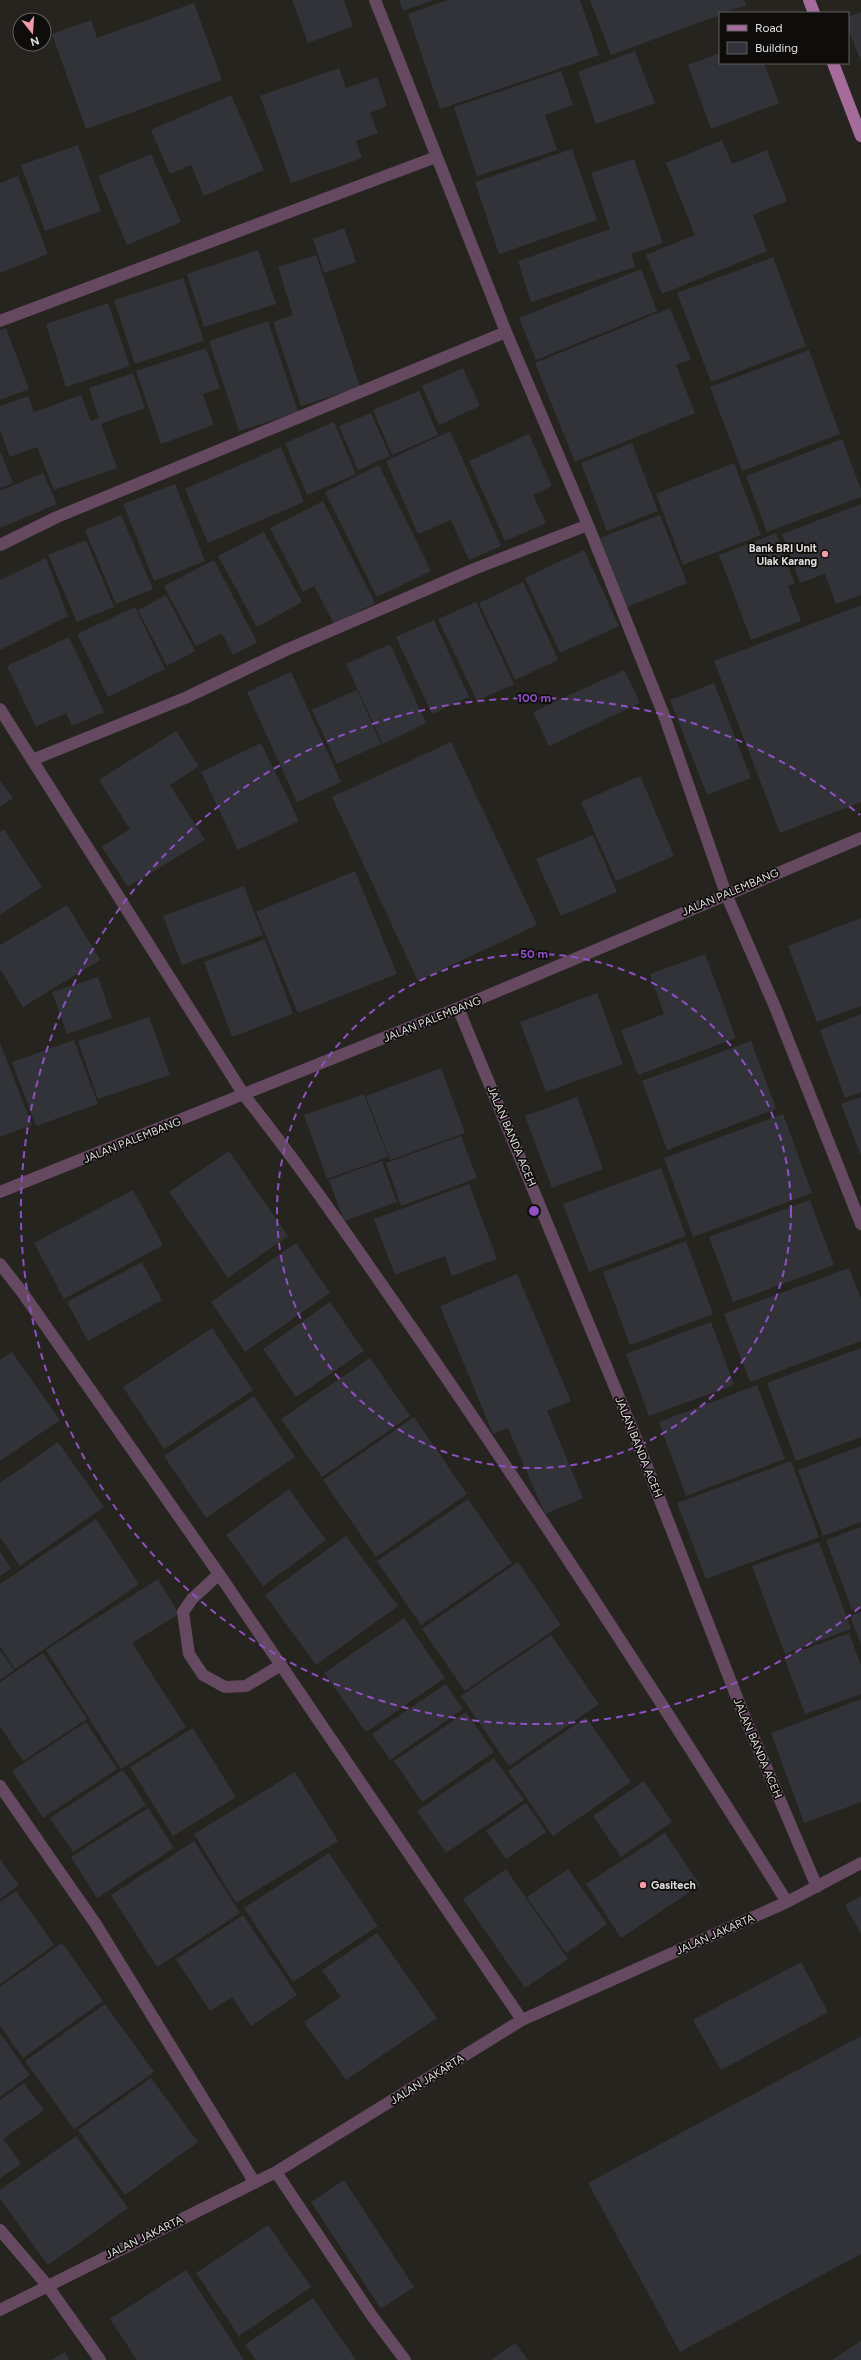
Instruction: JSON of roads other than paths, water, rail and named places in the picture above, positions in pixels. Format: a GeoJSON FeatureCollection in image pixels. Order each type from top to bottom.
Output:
{"type":"FeatureCollection","features":[{"type":"Feature","properties":{"kind":"main road"},"geometry":{"type":"LineString","coordinates":[[809,0],[814,12]]}},
{"type":"Feature","properties":{"kind":"main road"},"geometry":{"type":"LineString","coordinates":[[833,64],[861,136]]}},
{"type":"Feature","properties":{"kind":"street"},"geometry":{"type":"LineString","coordinates":[[375,0],[506,332],[588,525],[665,718],[726,894],[775,1006],[861,1224]]}},
{"type":"Feature","properties":{"kind":"street"},"geometry":{"type":"LineString","coordinates":[[0,321],[436,157]]}},
{"type":"Feature","properties":{"kind":"street"},"geometry":{"type":"LineString","coordinates":[[0,545],[57,517],[506,332]]}},
{"type":"Feature","properties":{"kind":"street"},"geometry":{"type":"LineString","coordinates":[[32,760],[185,698],[286,650],[474,569],[588,525]]}},
{"type":"Feature","properties":{"kind":"street"},"geometry":{"type":"LineString","coordinates":[[0,709],[244,1094],[291,1153],[484,1432],[647,1679],[787,1902]]}},
{"type":"Feature","properties":{"kind":"street","name":"JALAN PALEMBANG"},"geometry":{"type":"LineString","coordinates":[[0,1192],[458,1008],[861,838]]}},
{"type":"Feature","properties":{"kind":"street","name":"JALAN BANDA ACEH"},"geometry":{"type":"LineString","coordinates":[[458,1008],[635,1436],[743,1713],[817,1886]]}},
{"type":"Feature","properties":{"kind":"street"},"geometry":{"type":"LineString","coordinates":[[0,1264],[27,1299],[219,1574],[522,2020]]}},
{"type":"Feature","properties":{"kind":"street"},"geometry":{"type":"LineString","coordinates":[[219,1574],[192,1599],[183,1612],[189,1654],[202,1675],[225,1687],[246,1686],[280,1665]]}},
{"type":"Feature","properties":{"kind":"street"},"geometry":{"type":"LineString","coordinates":[[0,1786],[95,1923],[256,2183]]}},
{"type":"Feature","properties":{"kind":"street","name":"JALAN JAKARTA"},"geometry":{"type":"LineString","coordinates":[[0,2310],[47,2285],[276,2172],[522,2020],[787,1902],[861,1863]]}},
{"type":"Feature","properties":{"kind":"street"},"geometry":{"type":"LineString","coordinates":[[276,2172],[372,2316],[405,2360]]}},
{"type":"Feature","properties":{"kind":"street"},"geometry":{"type":"LineString","coordinates":[[0,2230],[47,2285],[100,2360]]}},
{"type":"Feature","properties":{"kind":"place","name":"Bank BRI Unit Ulak Karang"},"geometry":{"type":"Point","coordinates":[825,554]}},
{"type":"Feature","properties":{"kind":"place","name":"Gasitech"},"geometry":{"type":"Point","coordinates":[643,1885]}}]}
